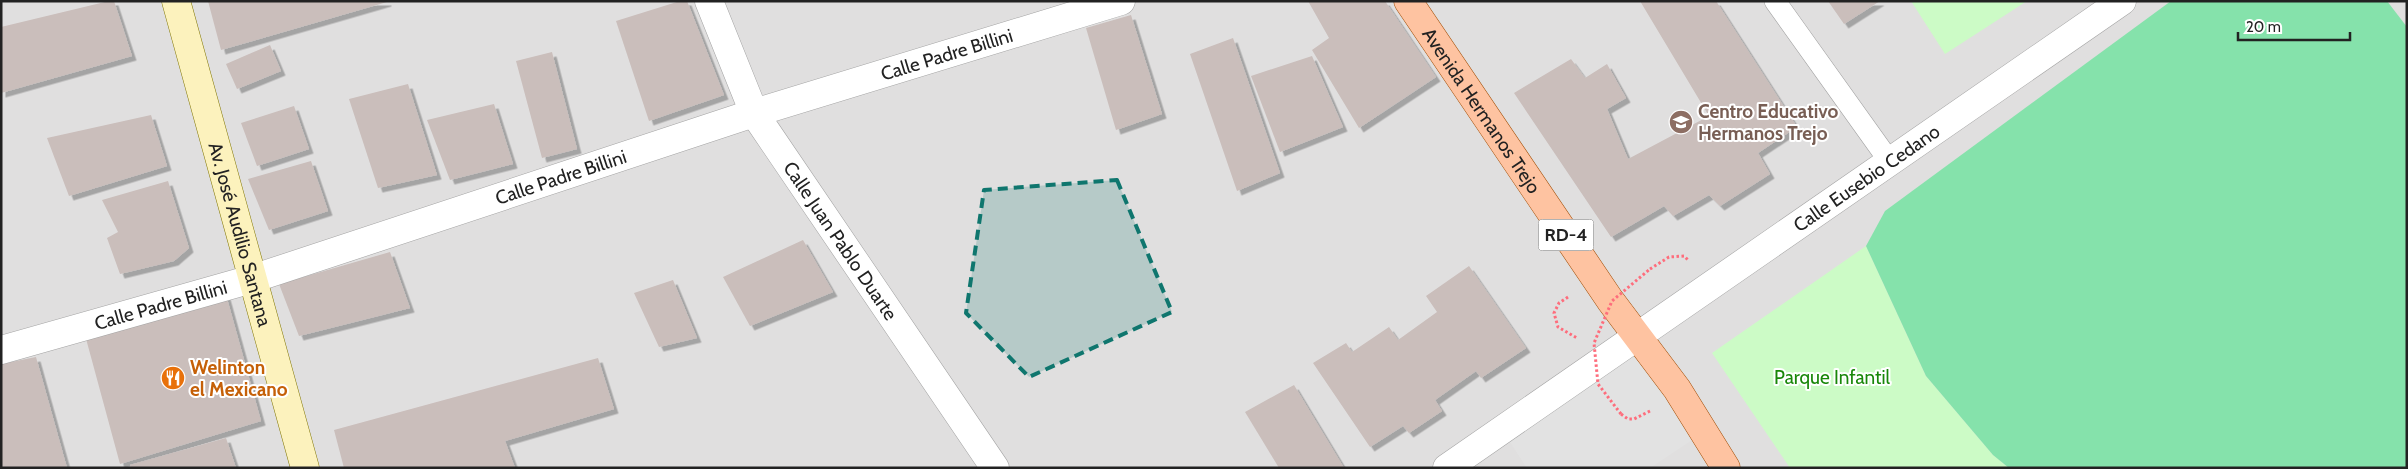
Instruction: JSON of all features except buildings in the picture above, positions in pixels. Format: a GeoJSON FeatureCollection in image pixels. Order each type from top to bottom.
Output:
{"type":"FeatureCollection","features":[{"type":"Feature","properties":{"kind":"main road","name":"Av. José Audilio Santana"},"geometry":{"type":"LineString","coordinates":[[176,1],[305,468]]}},
{"type":"Feature","properties":{"kind":"main road","name":"Avenida Hermanos Trejo"},"geometry":{"type":"LineString","coordinates":[[1408,1],[1594,277],[1677,389],[1726,468]]}},
{"type":"Feature","properties":{"kind":"street","name":"Calle Juan Pablo Duarte"},"geometry":{"type":"LineString","coordinates":[[709,1],[754,113],[995,468]]}},
{"type":"Feature","properties":{"kind":"street","name":"Calle Padre Billini"},"geometry":{"type":"LineString","coordinates":[[1,350],[252,278],[754,113],[1121,1]]}},
{"type":"Feature","properties":{"kind":"street","name":"Calle Eusebio Cedano"},"geometry":{"type":"LineString","coordinates":[[1447,468],[1639,337],[2122,1]]}},
{"type":"Feature","properties":{"kind":"lane"},"geometry":{"type":"LineString","coordinates":[[1775,1],[1890,162]]}},
{"type":"Feature","properties":{"kind":"path"},"geometry":{"type":"LineString","coordinates":[[1621,414],[1598,384],[1594,343],[1612,301],[1650,269]]}},
{"type":"Feature","properties":{"kind":"path"},"geometry":{"type":"LineString","coordinates":[[1570,336],[1558,327],[1554,313],[1559,303],[1594,277]]}},
{"type":"Feature","properties":{"kind":"highlighted area"},"geometry":{"type":"Polygon","coordinates":[[[1117,180],[1172,312],[1029,377],[966,313],[984,190],[1117,180]]]}},
{"type":"Feature","properties":{"kind":"shaded area"},"geometry":{"type":"Polygon","coordinates":[[[1,1],[2407,1],[2407,468],[1,468],[1,1]]]}},
{"type":"Feature","properties":{"kind":"shaded area"},"geometry":{"type":"Polygon","coordinates":[[[1639,337],[1704,432],[1650,468],[1527,468],[1502,430],[1639,337]]]}},
{"type":"Feature","properties":{"kind":"green space"},"geometry":{"type":"Polygon","coordinates":[[[1911,1],[2027,1],[1945,54],[1911,1]]]}},
{"type":"Feature","properties":{"kind":"green space"},"geometry":{"type":"Polygon","coordinates":[[[2171,1],[2387,1],[2407,27],[2407,468],[2009,468],[1993,455],[1926,376],[1866,246],[1885,211],[2171,1]]]}},
{"type":"Feature","properties":{"kind":"green space","name":"Parque Infantil"},"geometry":{"type":"Polygon","coordinates":[[[1866,246],[1926,376],[1993,455],[2009,468],[1790,468],[1712,353],[1866,246]]]}},
{"type":"Feature","properties":{"kind":"place","name":"Centro Educativo Hermanos Trejo"},"geometry":{"type":"Point","coordinates":[1681,122]}},
{"type":"Feature","properties":{"kind":"place","name":"Welinton el Mexicano"},"geometry":{"type":"Point","coordinates":[173,378]}}]}
